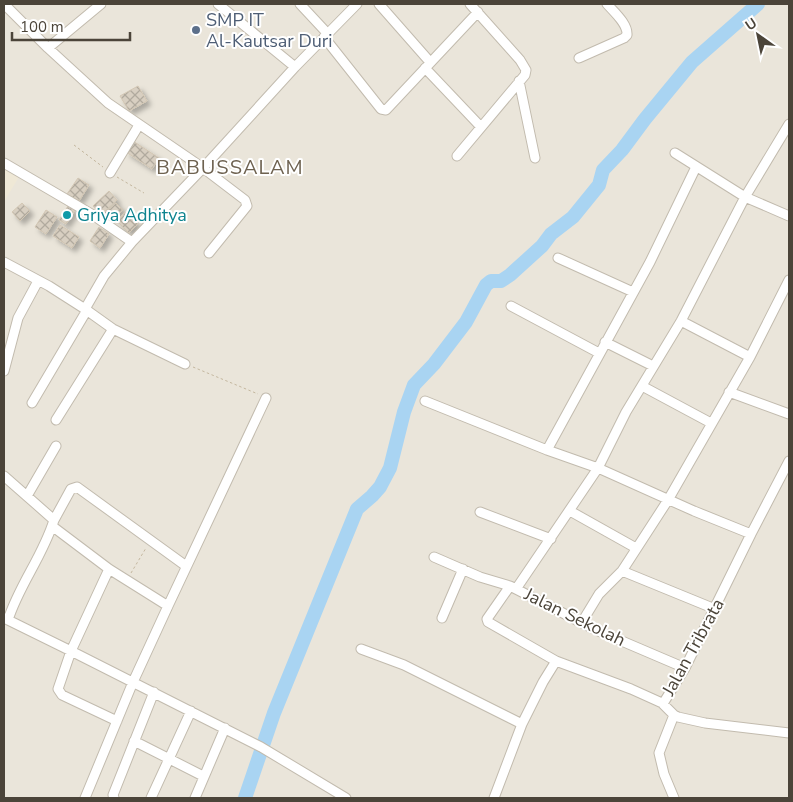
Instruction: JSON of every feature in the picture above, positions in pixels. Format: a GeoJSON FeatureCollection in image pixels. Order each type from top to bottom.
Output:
{"type":"FeatureCollection","features":[{"type":"Feature","properties":{"kind":"street"},"geometry":{"type":"LineString","coordinates":[[4,4],[48,48],[108,103],[239,194],[247,205],[208,253]]}},
{"type":"Feature","properties":{"kind":"street"},"geometry":{"type":"LineString","coordinates":[[48,48],[102,4]]}},
{"type":"Feature","properties":{"kind":"street"},"geometry":{"type":"LineString","coordinates":[[218,4],[295,67]]}},
{"type":"Feature","properties":{"kind":"street"},"geometry":{"type":"LineString","coordinates":[[300,4],[383,110],[388,109],[478,12]]}},
{"type":"Feature","properties":{"kind":"street"},"geometry":{"type":"LineString","coordinates":[[32,404],[104,276],[132,242],[203,168],[295,67],[357,4]]}},
{"type":"Feature","properties":{"kind":"street"},"geometry":{"type":"LineString","coordinates":[[379,4],[480,127]]}},
{"type":"Feature","properties":{"kind":"street"},"geometry":{"type":"LineString","coordinates":[[457,156],[526,73],[525,66],[470,4]]}},
{"type":"Feature","properties":{"kind":"street"},"geometry":{"type":"LineString","coordinates":[[579,58],[627,35],[622,21],[607,4]]}},
{"type":"Feature","properties":{"kind":"street"},"geometry":{"type":"LineString","coordinates":[[520,81],[535,158]]}},
{"type":"Feature","properties":{"kind":"street"},"geometry":{"type":"LineString","coordinates":[[513,588],[551,539],[598,468],[626,412],[681,321],[744,197],[789,124]]}},
{"type":"Feature","properties":{"kind":"street"},"geometry":{"type":"LineString","coordinates":[[110,173],[139,125]]}},
{"type":"Feature","properties":{"kind":"street"},"geometry":{"type":"LineString","coordinates":[[675,153],[744,197],[789,216]]}},
{"type":"Feature","properties":{"kind":"street"},"geometry":{"type":"LineString","coordinates":[[4,163],[93,215],[132,242]]}},
{"type":"Feature","properties":{"kind":"street"},"geometry":{"type":"LineString","coordinates":[[547,450],[650,262],[696,167]]}},
{"type":"Feature","properties":{"kind":"street"},"geometry":{"type":"LineString","coordinates":[[558,258],[633,292]]}},
{"type":"Feature","properties":{"kind":"street"},"geometry":{"type":"LineString","coordinates":[[4,262],[86,309],[113,329],[185,364]]}},
{"type":"Feature","properties":{"kind":"street"},"geometry":{"type":"LineString","coordinates":[[582,622],[599,594],[622,570],[668,500],[750,357],[789,280]]}},
{"type":"Feature","properties":{"kind":"street"},"geometry":{"type":"LineString","coordinates":[[4,371],[18,318],[38,281]]}},
{"type":"Feature","properties":{"kind":"street"},"geometry":{"type":"LineString","coordinates":[[511,306],[599,353]]}},
{"type":"Feature","properties":{"kind":"street"},"geometry":{"type":"LineString","coordinates":[[681,321],[750,357]]}},
{"type":"Feature","properties":{"kind":"street"},"geometry":{"type":"LineString","coordinates":[[56,420],[113,329]]}},
{"type":"Feature","properties":{"kind":"street"},"geometry":{"type":"LineString","coordinates":[[605,342],[653,366]]}},
{"type":"Feature","properties":{"kind":"street"},"geometry":{"type":"LineString","coordinates":[[642,386],[711,423]]}},
{"type":"Feature","properties":{"kind":"street"},"geometry":{"type":"LineString","coordinates":[[729,392],[789,414]]}},
{"type":"Feature","properties":{"kind":"street"},"geometry":{"type":"LineString","coordinates":[[85,798],[133,682],[266,398]]}},
{"type":"Feature","properties":{"kind":"street"},"geometry":{"type":"LineString","coordinates":[[425,401],[547,450],[598,468],[668,500],[751,534]]}},
{"type":"Feature","properties":{"kind":"street"},"geometry":{"type":"LineString","coordinates":[[27,496],[56,446]]}},
{"type":"Feature","properties":{"kind":"street","name":"Jalan Tribrata"},"geometry":{"type":"LineString","coordinates":[[513,588],[491,612],[487,619],[488,622],[556,661],[631,689],[662,703],[672,691],[685,668],[789,462]]}},
{"type":"Feature","properties":{"kind":"street"},"geometry":{"type":"LineString","coordinates":[[4,476],[53,523],[109,569],[168,606]]}},
{"type":"Feature","properties":{"kind":"street"},"geometry":{"type":"LineString","coordinates":[[186,566],[77,487],[71,489],[6,619],[253,743],[346,798]]}},
{"type":"Feature","properties":{"kind":"street"},"geometry":{"type":"LineString","coordinates":[[480,512],[551,539]]}},
{"type":"Feature","properties":{"kind":"street"},"geometry":{"type":"LineString","coordinates":[[570,512],[636,548]]}},
{"type":"Feature","properties":{"kind":"street","name":"Jalan Sekolah"},"geometry":{"type":"LineString","coordinates":[[434,557],[463,570],[513,588],[582,622],[685,668]]}},
{"type":"Feature","properties":{"kind":"street"},"geometry":{"type":"LineString","coordinates":[[109,569],[58,684],[62,695],[117,721]]}},
{"type":"Feature","properties":{"kind":"street"},"geometry":{"type":"LineString","coordinates":[[442,618],[463,570]]}},
{"type":"Feature","properties":{"kind":"street"},"geometry":{"type":"LineString","coordinates":[[622,570],[715,609]]}},
{"type":"Feature","properties":{"kind":"street"},"geometry":{"type":"LineString","coordinates":[[361,649],[404,664],[522,724]]}},
{"type":"Feature","properties":{"kind":"street"},"geometry":{"type":"LineString","coordinates":[[496,798],[522,724],[556,661]]}},
{"type":"Feature","properties":{"kind":"street"},"geometry":{"type":"LineString","coordinates":[[114,798],[113,796],[154,692]]}},
{"type":"Feature","properties":{"kind":"street"},"geometry":{"type":"LineString","coordinates":[[662,703],[674,715],[705,723],[789,733]]}},
{"type":"Feature","properties":{"kind":"street"},"geometry":{"type":"LineString","coordinates":[[151,798],[191,711]]}},
{"type":"Feature","properties":{"kind":"street"},"geometry":{"type":"LineString","coordinates":[[674,715],[659,753],[664,774],[674,798]]}},
{"type":"Feature","properties":{"kind":"street"},"geometry":{"type":"LineString","coordinates":[[195,798],[224,728]]}},
{"type":"Feature","properties":{"kind":"street"},"geometry":{"type":"LineString","coordinates":[[134,741],[203,776]]}},
{"type":"Feature","properties":{"kind":"path"},"geometry":{"type":"LineString","coordinates":[[185,364],[266,398]]}},
{"type":"Feature","properties":{"kind":"path"},"geometry":{"type":"LineString","coordinates":[[126,580],[151,540]]}},
{"type":"Feature","properties":{"kind":"shaded area"},"geometry":{"type":"Polygon","coordinates":[[[4,4],[789,4],[789,798],[4,798],[4,4]]]}},
{"type":"Feature","properties":{"kind":"shaded area"},"geometry":{"type":"Polygon","coordinates":[[[4,164],[20,175],[4,202],[4,164]]]}},
{"type":"Feature","properties":{"kind":"building"},"geometry":{"type":"Polygon","coordinates":[[[138,86],[147,101],[129,111],[120,96],[138,86]]]}},
{"type":"Feature","properties":{"kind":"building"},"geometry":{"type":"Polygon","coordinates":[[[133,141],[159,158],[152,169],[126,152],[133,141]]]}},
{"type":"Feature","properties":{"kind":"building"},"geometry":{"type":"Polygon","coordinates":[[[78,178],[89,185],[79,201],[67,194],[78,178]]]}},
{"type":"Feature","properties":{"kind":"building"},"geometry":{"type":"Polygon","coordinates":[[[109,191],[117,200],[101,215],[93,206],[109,191]]]}},
{"type":"Feature","properties":{"kind":"building"},"geometry":{"type":"Polygon","coordinates":[[[22,203],[30,211],[20,221],[12,212],[22,203]]]}},
{"type":"Feature","properties":{"kind":"building"},"geometry":{"type":"Polygon","coordinates":[[[116,203],[123,210],[114,219],[107,211],[116,203]]]}},
{"type":"Feature","properties":{"kind":"building","name":"Griya Adhitya"},"geometry":{"type":"Polygon","coordinates":[[[68,206],[75,210],[66,224],[59,220],[68,206]]]}},
{"type":"Feature","properties":{"kind":"building"},"geometry":{"type":"Polygon","coordinates":[[[46,210],[57,217],[46,234],[35,227],[46,210]]]}},
{"type":"Feature","properties":{"kind":"building"},"geometry":{"type":"Polygon","coordinates":[[[125,212],[138,224],[129,233],[117,221],[125,212]]]}},
{"type":"Feature","properties":{"kind":"building"},"geometry":{"type":"Polygon","coordinates":[[[60,225],[79,237],[72,248],[53,236],[60,225]]]}},
{"type":"Feature","properties":{"kind":"building"},"geometry":{"type":"Polygon","coordinates":[[[99,227],[109,234],[100,248],[90,241],[99,227]]]}},
{"type":"Feature","properties":{"kind":"waterway"},"geometry":{"type":"LineString","coordinates":[[245,798],[274,713],[357,509],[380,487],[390,468],[404,412],[414,385],[434,364],[466,322],[486,285],[491,281],[501,281],[510,275],[542,246],[551,234],[573,217],[599,185],[603,170],[622,150],[692,62],[758,4]]}},
{"type":"Feature","properties":{"kind":"place","name":"SMP IT Al-Kautsar Duri"},"geometry":{"type":"Point","coordinates":[196,30]}},
{"type":"Feature","properties":{"kind":"place","name":"Griya Adhitya"},"geometry":{"type":"Point","coordinates":[67,215]}},
{"type":"Feature","properties":{"kind":"district","name":"BABUSSALAM"},"geometry":{"type":"Point","coordinates":[230,167]}}]}
